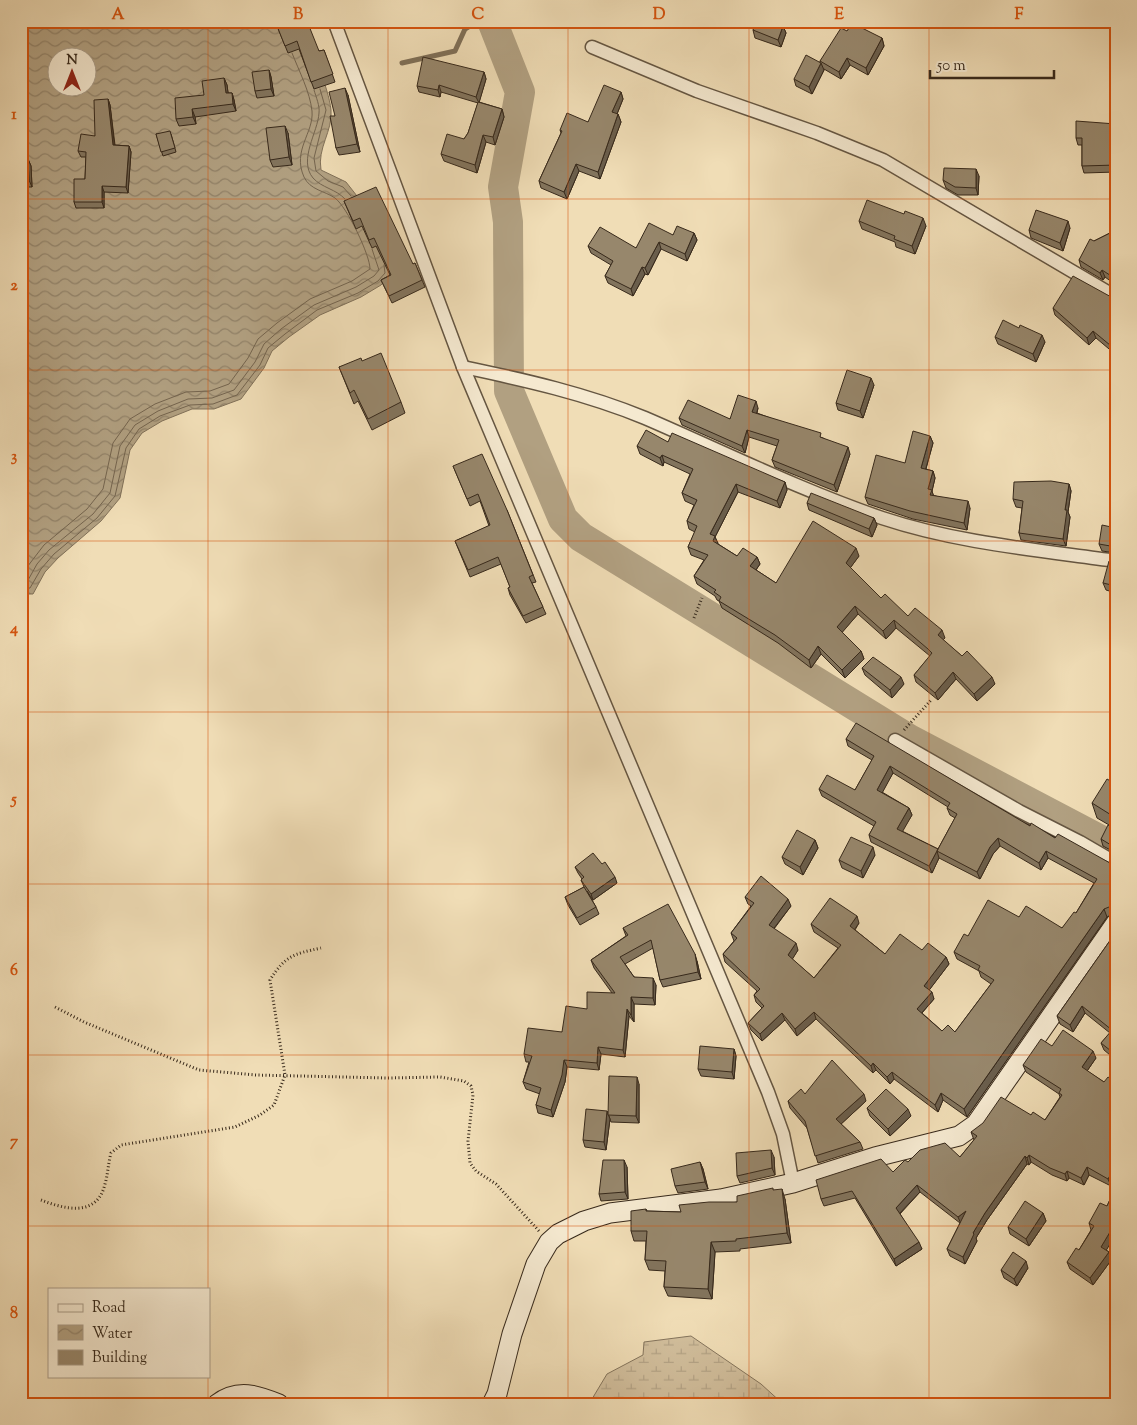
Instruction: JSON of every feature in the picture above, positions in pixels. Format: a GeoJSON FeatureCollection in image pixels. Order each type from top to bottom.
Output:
{"type":"FeatureCollection","features":[{"type":"Feature","properties":{"kind":"street"},"geometry":{"type":"LineString","coordinates":[[334,21],[463,366],[768,1092],[783,1134],[793,1183]]}},
{"type":"Feature","properties":{"kind":"street"},"geometry":{"type":"LineString","coordinates":[[592,47],[697,90],[817,133],[883,160],[1116,297]]}},
{"type":"Feature","properties":{"kind":"street"},"geometry":{"type":"LineString","coordinates":[[463,366],[531,382],[591,399],[636,415],[730,458],[883,518],[960,538],[1040,552],[1116,561]]}},
{"type":"Feature","properties":{"kind":"street"},"geometry":{"type":"LineString","coordinates":[[900,735],[1019,811],[1116,863]]}},
{"type":"Feature","properties":{"kind":"street"},"geometry":{"type":"LineString","coordinates":[[492,1404],[497,1394],[512,1334],[536,1264],[549,1242],[570,1228],[610,1214],[721,1199],[793,1183],[875,1157],[959,1136],[976,1124],[1116,923]]}},
{"type":"Feature","properties":{"kind":"street"},"geometry":{"type":"LineString","coordinates":[[217,1404],[229,1396],[248,1394],[279,1404]]}},
{"type":"Feature","properties":{"kind":"path"},"geometry":{"type":"LineString","coordinates":[[694,618],[702,598]]}},
{"type":"Feature","properties":{"kind":"path"},"geometry":{"type":"LineString","coordinates":[[900,735],[932,699]]}},
{"type":"Feature","properties":{"kind":"path"},"geometry":{"type":"LineString","coordinates":[[41,1200],[63,1209],[82,1209],[96,1202],[105,1186],[111,1154],[121,1145],[235,1127],[274,1105],[285,1075],[270,980],[286,959],[296,953],[320,948]]}},
{"type":"Feature","properties":{"kind":"path"},"geometry":{"type":"LineString","coordinates":[[55,1007],[84,1022],[199,1070],[224,1074],[387,1078],[440,1077],[464,1082],[471,1086],[473,1095],[468,1141],[470,1163],[476,1172],[496,1184],[549,1242]]}},
{"type":"Feature","properties":{"kind":"green space"},"geometry":{"type":"Polygon","coordinates":[[[691,1336],[761,1384],[783,1404],[592,1404],[592,1399],[607,1374],[643,1355],[644,1342],[691,1336]]]}},
{"type":"Feature","properties":{"kind":"water"},"geometry":{"type":"Polygon","coordinates":[[[21,21],[301,21],[323,78],[331,110],[330,125],[321,154],[321,170],[346,182],[357,196],[391,274],[381,285],[361,297],[320,315],[272,351],[264,368],[241,399],[214,409],[192,409],[162,421],[142,433],[130,450],[120,498],[101,521],[58,558],[45,572],[33,594],[21,594],[21,21]]]}},
{"type":"Feature","properties":{"kind":"building"},"geometry":{"type":"Polygon","coordinates":[[[275,21],[307,21],[319,51],[324,50],[333,74],[311,82],[297,41],[285,46],[275,21]]]}},
{"type":"Feature","properties":{"kind":"building"},"geometry":{"type":"Polygon","coordinates":[[[756,21],[770,21],[783,26],[778,40],[753,30],[756,21]]]}},
{"type":"Feature","properties":{"kind":"building"},"geometry":{"type":"Polygon","coordinates":[[[852,23],[882,38],[866,68],[847,58],[839,72],[820,61],[841,28],[847,31],[852,23]]]}},
{"type":"Feature","properties":{"kind":"building"},"geometry":{"type":"Polygon","coordinates":[[[806,55],[821,63],[809,87],[794,79],[806,55]]]}},
{"type":"Feature","properties":{"kind":"building"},"geometry":{"type":"Polygon","coordinates":[[[423,57],[484,72],[476,97],[439,85],[438,90],[417,86],[423,57]]]}},
{"type":"Feature","properties":{"kind":"building"},"geometry":{"type":"Polygon","coordinates":[[[269,70],[271,89],[255,91],[252,72],[269,70]]]}},
{"type":"Feature","properties":{"kind":"building"},"geometry":{"type":"Polygon","coordinates":[[[224,78],[226,93],[232,93],[233,104],[192,109],[193,117],[176,119],[175,98],[204,95],[202,81],[224,78]]]}},
{"type":"Feature","properties":{"kind":"building"},"geometry":{"type":"Polygon","coordinates":[[[604,85],[621,92],[612,112],[618,114],[598,172],[576,164],[564,192],[539,181],[562,131],[560,130],[567,113],[588,122],[604,85]]]}},
{"type":"Feature","properties":{"kind":"building"},"geometry":{"type":"Polygon","coordinates":[[[345,88],[357,144],[336,148],[330,116],[335,116],[329,92],[345,88]]]}},
{"type":"Feature","properties":{"kind":"building"},"geometry":{"type":"Polygon","coordinates":[[[108,99],[113,145],[129,146],[126,187],[102,186],[102,202],[74,202],[74,179],[85,179],[86,152],[78,151],[81,134],[95,136],[94,100],[108,99]]]}},
{"type":"Feature","properties":{"kind":"building"},"geometry":{"type":"Polygon","coordinates":[[[478,102],[502,109],[493,137],[483,135],[475,165],[441,154],[447,134],[464,139],[468,133],[478,102]]]}},
{"type":"Feature","properties":{"kind":"building"},"geometry":{"type":"Polygon","coordinates":[[[1076,121],[1116,124],[1116,165],[1082,166],[1082,138],[1076,138],[1076,121]]]}},
{"type":"Feature","properties":{"kind":"building"},"geometry":{"type":"Polygon","coordinates":[[[285,126],[289,157],[270,160],[266,128],[285,126]]]}},
{"type":"Feature","properties":{"kind":"building"},"geometry":{"type":"Polygon","coordinates":[[[170,131],[175,148],[161,152],[156,134],[170,131]]]}},
{"type":"Feature","properties":{"kind":"building"},"geometry":{"type":"Polygon","coordinates":[[[21,159],[28,159],[29,180],[21,180],[21,159]]]}},
{"type":"Feature","properties":{"kind":"building"},"geometry":{"type":"Polygon","coordinates":[[[944,168],[976,169],[976,188],[955,187],[943,180],[944,168]]]}},
{"type":"Feature","properties":{"kind":"building"},"geometry":{"type":"Polygon","coordinates":[[[376,187],[422,280],[389,296],[381,280],[391,275],[374,238],[369,240],[360,218],[353,221],[344,201],[376,187]]]}},
{"type":"Feature","properties":{"kind":"building"},"geometry":{"type":"Polygon","coordinates":[[[867,200],[904,214],[905,211],[923,218],[912,246],[894,239],[895,236],[859,221],[867,200]]]}},
{"type":"Feature","properties":{"kind":"building"},"geometry":{"type":"Polygon","coordinates":[[[1036,210],[1068,221],[1060,243],[1029,230],[1036,210]]]}},
{"type":"Feature","properties":{"kind":"building"},"geometry":{"type":"Polygon","coordinates":[[[649,223],[673,235],[677,226],[694,233],[685,254],[659,242],[645,268],[642,267],[631,289],[605,276],[613,261],[588,246],[600,227],[636,248],[649,223]]]}},
{"type":"Feature","properties":{"kind":"building"},"geometry":{"type":"Polygon","coordinates":[[[1116,230],[1116,279],[1102,270],[1100,273],[1079,260],[1090,239],[1094,241],[1116,230]]]}},
{"type":"Feature","properties":{"kind":"building"},"geometry":{"type":"Polygon","coordinates":[[[1073,276],[1116,301],[1116,350],[1093,331],[1087,338],[1053,308],[1073,276]]]}},
{"type":"Feature","properties":{"kind":"building"},"geometry":{"type":"Polygon","coordinates":[[[1003,320],[1019,328],[1020,325],[1042,335],[1033,354],[995,337],[1003,320]]]}},
{"type":"Feature","properties":{"kind":"building"},"geometry":{"type":"Polygon","coordinates":[[[381,353],[401,402],[368,419],[354,390],[350,393],[339,367],[361,358],[362,361],[381,353]]]}},
{"type":"Feature","properties":{"kind":"building"},"geometry":{"type":"Polygon","coordinates":[[[1116,354],[1116,362],[1111,358],[1116,354]]]}},
{"type":"Feature","properties":{"kind":"building"},"geometry":{"type":"Polygon","coordinates":[[[847,370],[871,378],[860,411],[836,403],[847,370]]]}},
{"type":"Feature","properties":{"kind":"building"},"geometry":{"type":"Polygon","coordinates":[[[738,395],[756,401],[752,412],[821,433],[820,437],[848,447],[834,485],[772,460],[779,440],[747,430],[742,446],[679,418],[688,400],[730,419],[738,395]]]}},
{"type":"Feature","properties":{"kind":"building"},"geometry":{"type":"Polygon","coordinates":[[[646,430],[668,442],[672,433],[785,482],[777,501],[736,484],[710,534],[715,536],[713,541],[737,556],[743,548],[757,557],[750,566],[776,583],[813,521],[856,548],[846,563],[881,598],[885,594],[908,616],[915,608],[942,630],[938,635],[962,656],[967,651],[992,677],[974,694],[953,672],[935,693],[914,675],[932,653],[894,620],[883,631],[855,606],[837,627],[861,651],[842,670],[818,646],[809,660],[775,635],[719,601],[721,597],[714,592],[716,590],[694,576],[708,555],[688,547],[697,526],[687,521],[697,500],[682,493],[693,469],[662,455],[660,458],[637,446],[646,430]]]}},
{"type":"Feature","properties":{"kind":"building"},"geometry":{"type":"Polygon","coordinates":[[[913,431],[930,436],[921,468],[933,471],[928,489],[932,490],[930,495],[968,501],[964,523],[910,511],[865,497],[876,455],[905,463],[913,431]]]}},
{"type":"Feature","properties":{"kind":"building"},"geometry":{"type":"Polygon","coordinates":[[[482,454],[533,575],[529,577],[543,607],[523,616],[508,588],[510,587],[498,557],[468,570],[455,541],[490,525],[478,494],[467,499],[453,466],[482,454]]]}},
{"type":"Feature","properties":{"kind":"building"},"geometry":{"type":"Polygon","coordinates":[[[1051,481],[1069,484],[1063,539],[1019,533],[1023,501],[1013,499],[1014,482],[1051,481]]]}},
{"type":"Feature","properties":{"kind":"building"},"geometry":{"type":"Polygon","coordinates":[[[811,493],[874,518],[869,529],[807,503],[811,493]]]}},
{"type":"Feature","properties":{"kind":"building"},"geometry":{"type":"Polygon","coordinates":[[[1102,525],[1116,528],[1116,547],[1099,544],[1102,525]]]}},
{"type":"Feature","properties":{"kind":"building"},"geometry":{"type":"Polygon","coordinates":[[[1109,561],[1116,561],[1116,586],[1103,583],[1109,561]]]}},
{"type":"Feature","properties":{"kind":"building"},"geometry":{"type":"Polygon","coordinates":[[[873,657],[901,677],[890,690],[862,668],[873,657]]]}},
{"type":"Feature","properties":{"kind":"building"},"geometry":{"type":"Polygon","coordinates":[[[856,723],[1030,826],[1031,823],[1055,838],[1058,834],[1110,863],[1116,863],[1116,906],[1104,909],[964,1109],[941,1093],[935,1105],[892,1072],[887,1077],[873,1063],[871,1066],[814,1012],[795,1029],[782,1013],[760,1034],[748,1023],[764,1006],[754,995],[760,989],[723,954],[737,938],[731,933],[754,903],[745,897],[761,876],[788,899],[769,925],[796,943],[788,955],[814,978],[841,945],[811,924],[830,898],[857,916],[850,926],[885,954],[900,934],[922,950],[928,943],[946,957],[924,986],[932,992],[917,1009],[942,1031],[948,1025],[955,1032],[994,980],[978,970],[980,966],[954,952],[964,934],[968,936],[988,900],[1019,917],[1026,906],[1062,928],[1074,912],[1076,913],[1097,879],[1046,851],[1039,863],[998,838],[990,847],[977,872],[937,851],[957,814],[947,808],[950,803],[890,766],[877,790],[909,808],[897,829],[938,849],[929,866],[869,835],[876,822],[819,789],[827,775],[855,790],[874,756],[846,739],[856,723]]]}},
{"type":"Feature","properties":{"kind":"building"},"geometry":{"type":"Polygon","coordinates":[[[1107,779],[1116,784],[1116,791],[1111,799],[1116,802],[1116,818],[1092,803],[1107,779]]]}},
{"type":"Feature","properties":{"kind":"building"},"geometry":{"type":"Polygon","coordinates":[[[1108,825],[1116,830],[1116,848],[1101,839],[1108,825]]]}},
{"type":"Feature","properties":{"kind":"building"},"geometry":{"type":"Polygon","coordinates":[[[797,830],[815,840],[800,867],[782,857],[797,830]]]}},
{"type":"Feature","properties":{"kind":"building"},"geometry":{"type":"Polygon","coordinates":[[[851,837],[873,847],[861,871],[839,860],[851,837]]]}},
{"type":"Feature","properties":{"kind":"building"},"geometry":{"type":"Polygon","coordinates":[[[593,853],[602,864],[605,862],[615,877],[591,894],[581,880],[584,877],[575,867],[593,853]]]}},
{"type":"Feature","properties":{"kind":"building"},"geometry":{"type":"Polygon","coordinates":[[[584,887],[596,907],[577,918],[565,897],[584,887]]]}},
{"type":"Feature","properties":{"kind":"building"},"geometry":{"type":"Polygon","coordinates":[[[668,904],[695,954],[698,972],[660,980],[651,940],[620,957],[634,977],[653,978],[653,998],[631,997],[631,1015],[627,1009],[623,1050],[598,1047],[597,1063],[564,1060],[562,1075],[551,1110],[536,1105],[541,1088],[523,1082],[532,1056],[524,1054],[528,1028],[562,1032],[566,1006],[587,1009],[587,992],[615,993],[591,960],[628,935],[623,928],[668,904]]]}},
{"type":"Feature","properties":{"kind":"building"},"geometry":{"type":"Polygon","coordinates":[[[1116,932],[1116,1055],[1101,1043],[1112,1030],[1082,1006],[1070,1025],[1057,1016],[1116,932]]]}},
{"type":"Feature","properties":{"kind":"building"},"geometry":{"type":"Polygon","coordinates":[[[1063,1030],[1093,1051],[1082,1067],[1104,1082],[1108,1077],[1116,1082],[1116,1165],[1108,1179],[1087,1167],[1081,1178],[1067,1171],[1065,1174],[1050,1168],[1029,1155],[1027,1158],[1025,1156],[985,1213],[973,1233],[963,1257],[947,1249],[966,1211],[958,1217],[917,1185],[896,1208],[919,1242],[894,1259],[852,1191],[821,1199],[816,1180],[881,1159],[893,1172],[905,1160],[908,1162],[920,1150],[945,1143],[960,1157],[977,1136],[971,1132],[983,1123],[1001,1097],[1031,1115],[1033,1112],[1045,1120],[1062,1095],[1059,1093],[1061,1089],[1023,1065],[1041,1039],[1052,1046],[1063,1030]]]}},
{"type":"Feature","properties":{"kind":"building"},"geometry":{"type":"Polygon","coordinates":[[[700,1046],[734,1049],[732,1072],[698,1069],[700,1046]]]}},
{"type":"Feature","properties":{"kind":"building"},"geometry":{"type":"Polygon","coordinates":[[[832,1060],[864,1094],[836,1119],[860,1142],[815,1156],[805,1121],[788,1101],[801,1089],[805,1094],[832,1060]]]}},
{"type":"Feature","properties":{"kind":"building"},"geometry":{"type":"Polygon","coordinates":[[[609,1076],[637,1077],[636,1116],[608,1115],[609,1076]]]}},
{"type":"Feature","properties":{"kind":"building"},"geometry":{"type":"Polygon","coordinates":[[[886,1089],[908,1109],[888,1129],[867,1108],[886,1089]]]}},
{"type":"Feature","properties":{"kind":"building"},"geometry":{"type":"Polygon","coordinates":[[[586,1109],[607,1111],[604,1142],[583,1140],[586,1109]]]}},
{"type":"Feature","properties":{"kind":"building"},"geometry":{"type":"Polygon","coordinates":[[[771,1150],[772,1168],[737,1176],[736,1153],[771,1150]]]}},
{"type":"Feature","properties":{"kind":"building"},"geometry":{"type":"Polygon","coordinates":[[[603,1160],[624,1160],[625,1192],[599,1194],[603,1160]]]}},
{"type":"Feature","properties":{"kind":"building"},"geometry":{"type":"Polygon","coordinates":[[[700,1162],[705,1182],[675,1186],[671,1169],[700,1162]]]}},
{"type":"Feature","properties":{"kind":"building"},"geometry":{"type":"Polygon","coordinates":[[[1116,1187],[1116,1235],[1110,1232],[1101,1247],[1109,1252],[1090,1278],[1067,1262],[1076,1248],[1079,1250],[1094,1226],[1089,1223],[1100,1203],[1107,1206],[1116,1187]]]}},
{"type":"Feature","properties":{"kind":"building"},"geometry":{"type":"Polygon","coordinates":[[[773,1188],[773,1190],[782,1189],[787,1233],[736,1239],[736,1241],[711,1242],[708,1289],[664,1287],[666,1261],[645,1260],[647,1231],[631,1231],[631,1211],[646,1209],[646,1211],[681,1212],[679,1205],[737,1202],[737,1196],[773,1188]]]}},
{"type":"Feature","properties":{"kind":"building"},"geometry":{"type":"Polygon","coordinates":[[[1025,1201],[1043,1213],[1026,1239],[1008,1227],[1025,1201]]]}},
{"type":"Feature","properties":{"kind":"building"},"geometry":{"type":"Polygon","coordinates":[[[1013,1252],[1026,1261],[1014,1279],[1001,1270],[1013,1252]]]}},
{"type":"Feature","properties":{"kind":"waterway"},"geometry":{"type":"LineString","coordinates":[[402,63],[455,51],[465,29],[478,21]]}},
{"type":"Feature","properties":{"kind":"waterway"},"geometry":{"type":"LineString","coordinates":[[492,21],[520,92],[503,187],[508,222],[509,391],[563,519],[581,537],[909,739],[1116,848]]}}]}
